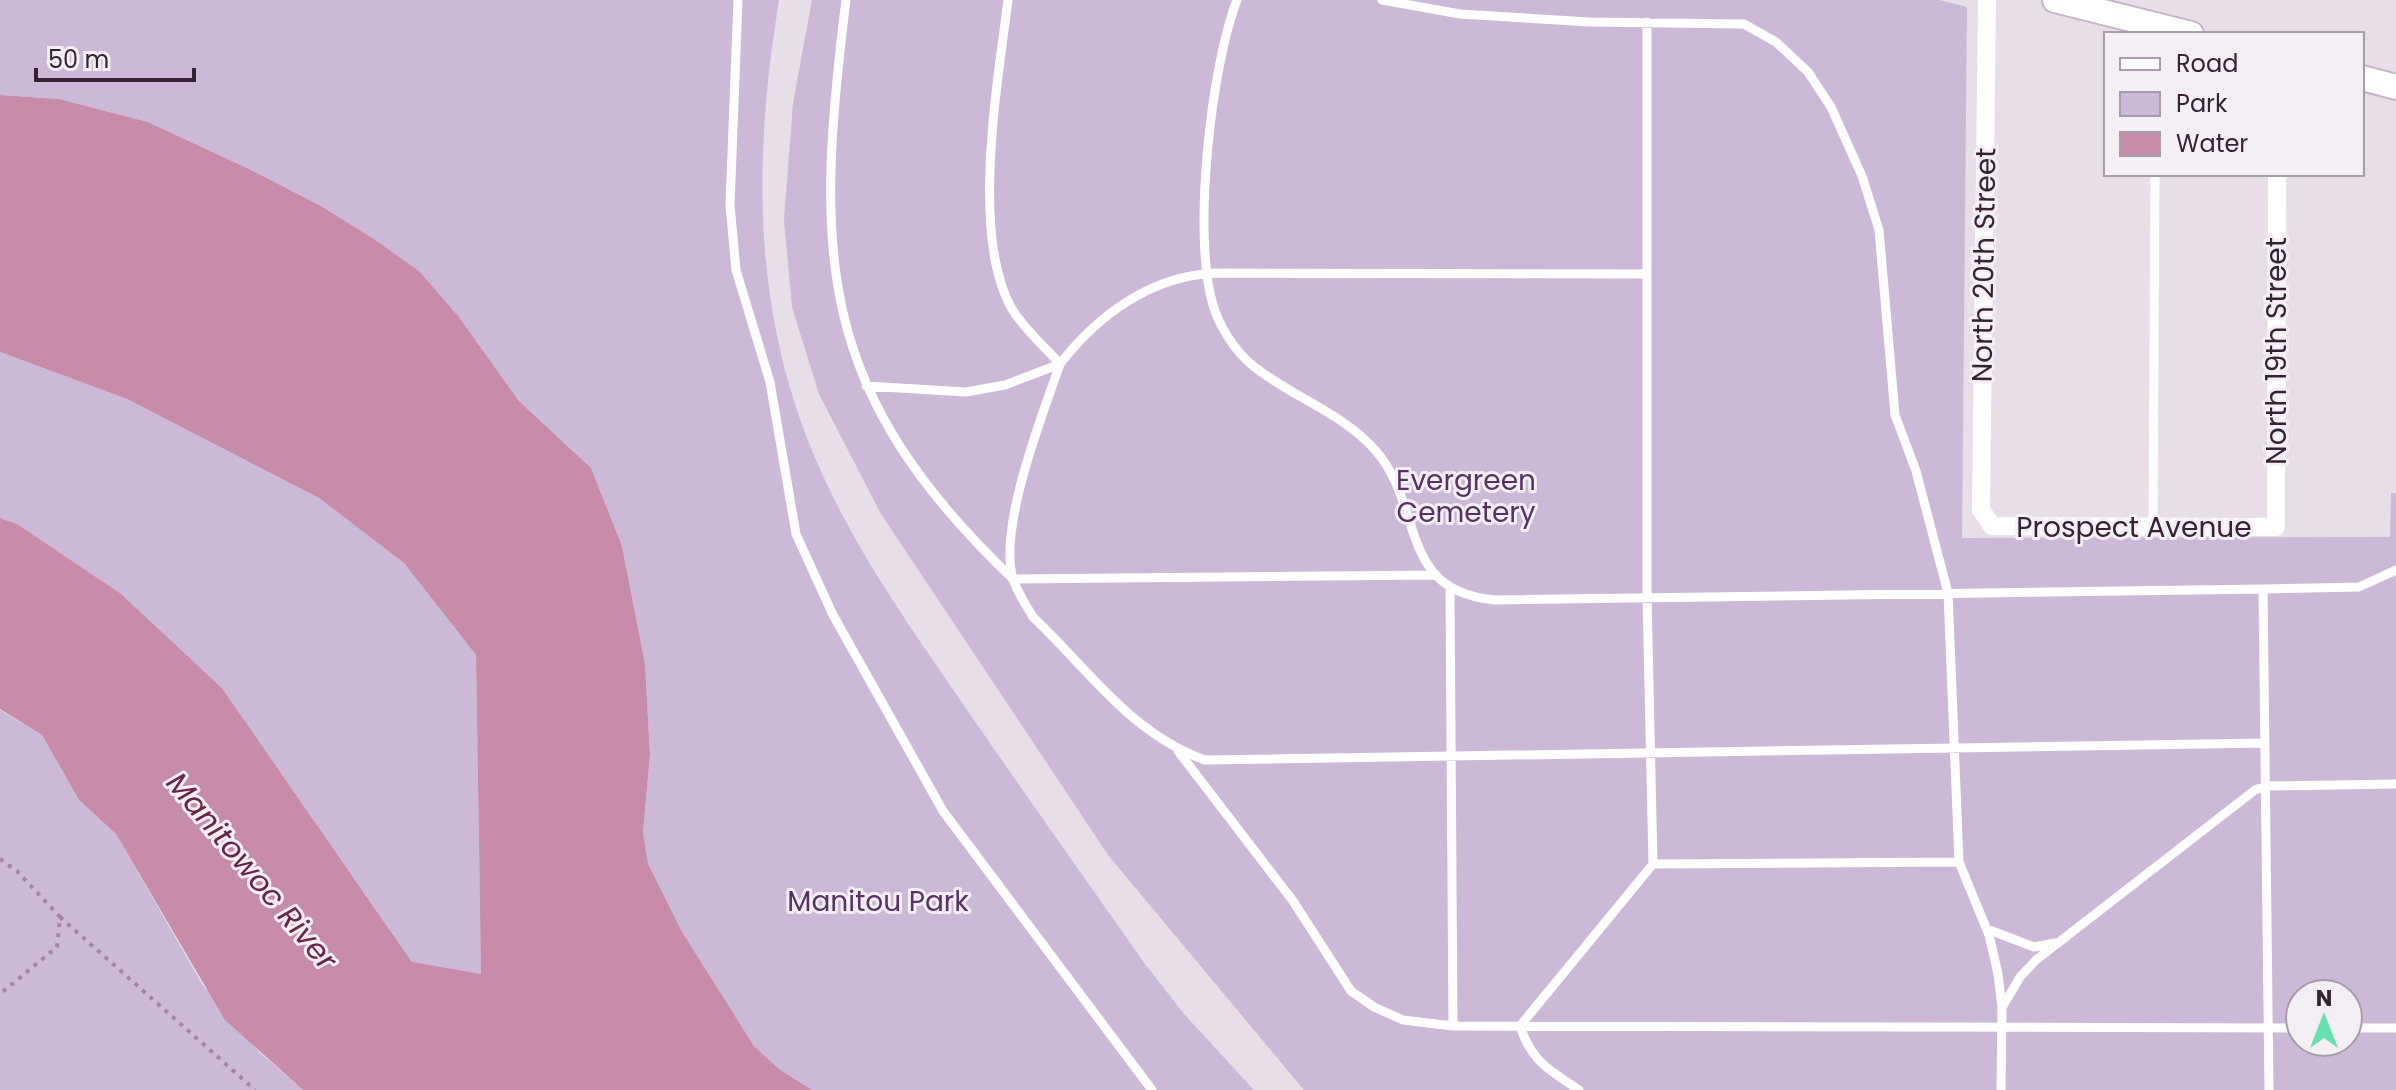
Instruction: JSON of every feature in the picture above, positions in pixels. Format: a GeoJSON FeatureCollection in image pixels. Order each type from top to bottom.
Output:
{"type":"FeatureCollection","features":[{"type":"Feature","properties":{"kind":"street","name":"North 20th Street"},"geometry":{"type":"LineString","coordinates":[[1987,0],[1981,510],[1992,526]]}},
{"type":"Feature","properties":{"kind":"street"},"geometry":{"type":"LineString","coordinates":[[2055,0],[2156,29],[2177,32]]}},
{"type":"Feature","properties":{"kind":"street"},"geometry":{"type":"LineString","coordinates":[[2364,79],[2396,87]]}},
{"type":"Feature","properties":{"kind":"street","name":"North 19th Street"},"geometry":{"type":"LineString","coordinates":[[2276,527],[2277,176]]}},
{"type":"Feature","properties":{"kind":"street","name":"Prospect Avenue"},"geometry":{"type":"LineString","coordinates":[[1992,526],[2276,527]]}},
{"type":"Feature","properties":{"kind":"lane"},"geometry":{"type":"LineString","coordinates":[[738,0],[730,205],[736,270],[770,382],[796,534],[833,615],[943,811],[1152,1090]]}},
{"type":"Feature","properties":{"kind":"lane"},"geometry":{"type":"LineString","coordinates":[[846,0],[833,121],[829,227],[842,317],[866,386],[893,437],[923,481],[959,525],[1013,579],[1033,617],[1140,727],[1178,751],[1205,760],[1235,762],[1651,750],[2265,743]]}},
{"type":"Feature","properties":{"kind":"lane"},"geometry":{"type":"LineString","coordinates":[[1008,0],[991,169],[997,263],[1013,310],[1060,364]]}},
{"type":"Feature","properties":{"kind":"lane"},"geometry":{"type":"LineString","coordinates":[[1237,0],[1227,26],[1211,140],[1205,213],[1207,274],[1213,306],[1223,327],[1251,365],[1340,421],[1377,452],[1435,575],[1450,590],[1495,600],[2359,587],[2396,570]]}},
{"type":"Feature","properties":{"kind":"lane"},"geometry":{"type":"LineString","coordinates":[[1382,0],[1460,14],[1647,22],[1731,22],[1757,30],[1776,42],[1808,72],[1831,107],[1862,176],[1879,230],[1895,415],[1916,471],[1948,593],[1959,862],[1987,929],[2002,1007],[2001,1090]]}},
{"type":"Feature","properties":{"kind":"lane"},"geometry":{"type":"LineString","coordinates":[[1520,1026],[1653,864],[1647,597],[1647,22]]}},
{"type":"Feature","properties":{"kind":"lane"},"geometry":{"type":"LineString","coordinates":[[2153,527],[2155,176]]}},
{"type":"Feature","properties":{"kind":"lane"},"geometry":{"type":"LineString","coordinates":[[1013,579],[1011,526],[1060,364],[1091,330],[1133,299],[1175,278],[1207,274],[1647,274]]}},
{"type":"Feature","properties":{"kind":"lane"},"geometry":{"type":"LineString","coordinates":[[866,386],[925,391],[985,390],[1060,364]]}},
{"type":"Feature","properties":{"kind":"lane"},"geometry":{"type":"LineString","coordinates":[[1013,579],[1435,575]]}},
{"type":"Feature","properties":{"kind":"lane"},"geometry":{"type":"LineString","coordinates":[[2263,589],[2269,1090]]}},
{"type":"Feature","properties":{"kind":"lane"},"geometry":{"type":"LineString","coordinates":[[1450,590],[1453,1026]]}},
{"type":"Feature","properties":{"kind":"lane"},"geometry":{"type":"LineString","coordinates":[[1178,751],[1293,901],[1351,991],[1403,1020],[1453,1026],[2284,1028]]}},
{"type":"Feature","properties":{"kind":"lane"},"geometry":{"type":"LineString","coordinates":[[2002,1007],[2020,977],[2062,940],[2237,801],[2266,786],[2396,784]]}},
{"type":"Feature","properties":{"kind":"lane"},"geometry":{"type":"LineString","coordinates":[[1653,864],[1959,862]]}},
{"type":"Feature","properties":{"kind":"lane"},"geometry":{"type":"LineString","coordinates":[[1987,929],[2034,947],[2062,940]]}},
{"type":"Feature","properties":{"kind":"lane"},"geometry":{"type":"LineString","coordinates":[[1520,1026],[1529,1051],[1540,1064],[1579,1090]]}},
{"type":"Feature","properties":{"kind":"lane"},"geometry":{"type":"LineString","coordinates":[[2364,1028],[2396,1028]]}},
{"type":"Feature","properties":{"kind":"path"},"geometry":{"type":"LineString","coordinates":[[0,859],[17,871],[60,917],[255,1090]]}},
{"type":"Feature","properties":{"kind":"path"},"geometry":{"type":"LineString","coordinates":[[0,994],[57,947],[60,917]]}},
{"type":"Feature","properties":{"kind":"green space","name":"Manitou Park"},"geometry":{"type":"Polygon","coordinates":[[[0,0],[779,0],[763,152],[765,252],[780,351],[808,441],[843,517],[930,656],[1145,964],[1184,1014],[1254,1090],[812,1090],[779,1069],[754,1046],[681,930],[647,864],[643,833],[650,754],[645,664],[622,546],[591,468],[519,401],[459,317],[419,271],[374,239],[321,206],[148,122],[59,99],[0,95],[0,0]]]}},
{"type":"Feature","properties":{"kind":"green space","name":"Evergreen Cemetery"},"geometry":{"type":"Polygon","coordinates":[[[812,0],[1939,0],[1967,7],[1962,538],[2390,537],[2391,493],[2396,493],[2396,1090],[1304,1090],[1108,855],[881,514],[819,394],[792,307],[784,220],[793,103],[812,0]]]}},
{"type":"Feature","properties":{"kind":"green space"},"geometry":{"type":"Polygon","coordinates":[[[0,352],[127,399],[319,498],[404,563],[476,655],[481,974],[413,963],[222,688],[120,593],[17,524],[0,518],[0,352]]]}},
{"type":"Feature","properties":{"kind":"green space"},"geometry":{"type":"Polygon","coordinates":[[[0,710],[42,735],[79,800],[116,834],[202,984],[259,1052],[303,1090],[0,1090],[0,710]]]}},
{"type":"Feature","properties":{"kind":"water","name":"Manitowoc River"},"geometry":{"type":"Polygon","coordinates":[[[0,95],[59,99],[148,122],[321,206],[374,239],[419,271],[459,317],[519,401],[591,468],[622,546],[645,664],[650,754],[643,833],[648,864],[681,930],[754,1046],[779,1069],[812,1090],[303,1090],[225,1020],[116,834],[79,800],[42,735],[0,709],[0,518],[17,524],[120,593],[222,688],[412,962],[481,974],[476,655],[404,563],[319,498],[127,399],[0,352],[0,95]]]}}]}
